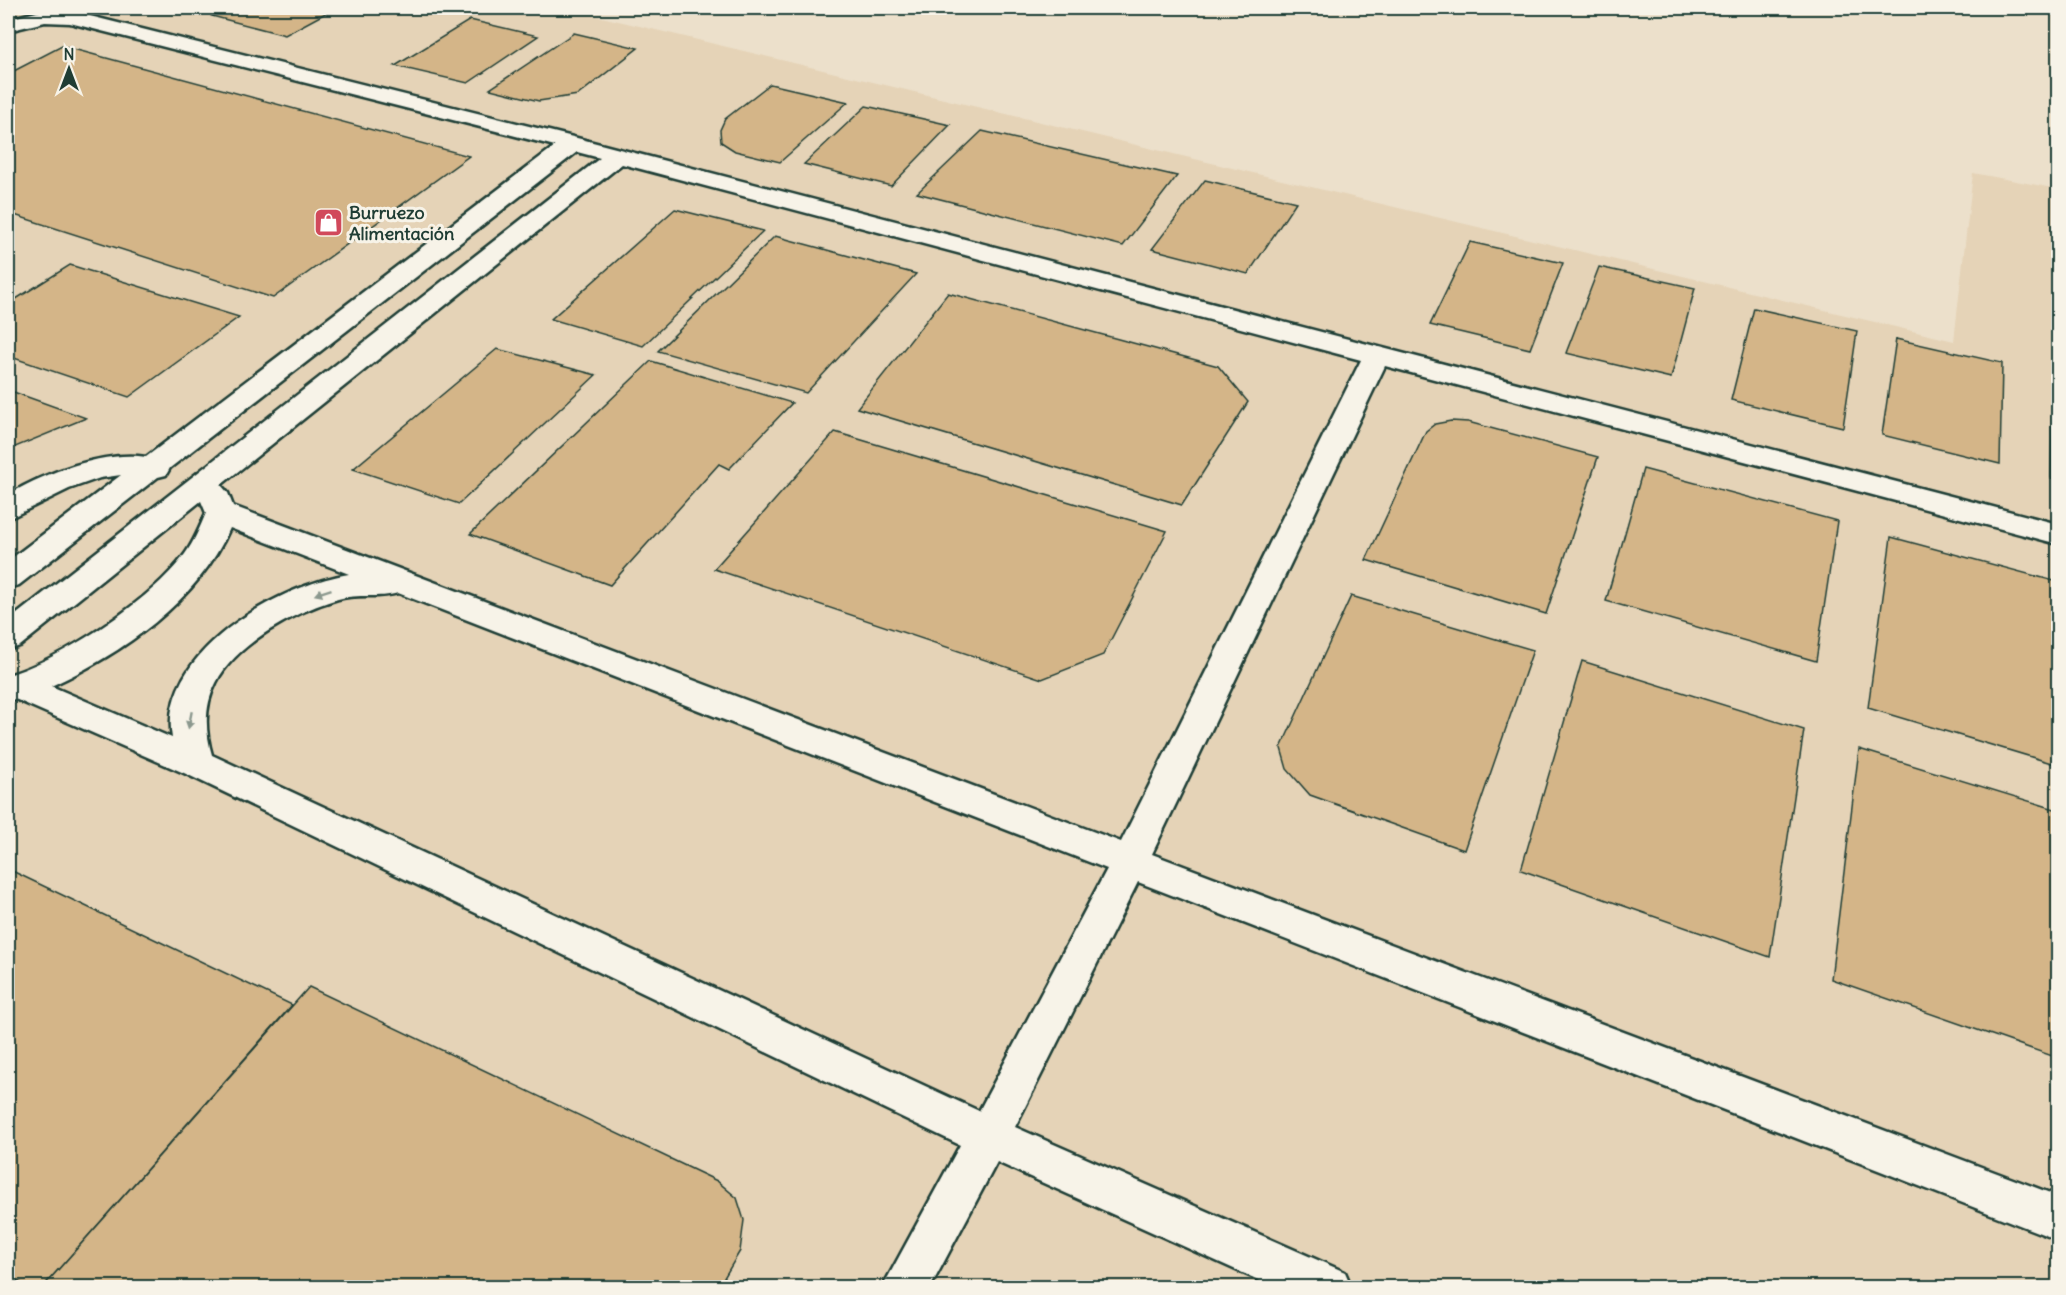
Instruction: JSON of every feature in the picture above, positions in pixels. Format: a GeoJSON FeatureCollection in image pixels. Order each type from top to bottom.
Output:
{"type":"FeatureCollection","features":[{"type":"Feature","properties":{"kind":"lane"},"geometry":{"type":"LineString","coordinates":[[8,25],[45,16],[70,17],[573,144],[2058,534]]}},
{"type":"Feature","properties":{"kind":"lane"},"geometry":{"type":"LineString","coordinates":[[8,577],[573,144]]}},
{"type":"Feature","properties":{"kind":"lane"},"geometry":{"type":"LineString","coordinates":[[8,638],[212,498],[616,157]]}},
{"type":"Feature","properties":{"kind":"lane"},"geometry":{"type":"LineString","coordinates":[[905,1287],[990,1137],[1130,862],[1376,356]]}},
{"type":"Feature","properties":{"kind":"lane"},"geometry":{"type":"LineString","coordinates":[[8,508],[58,480],[111,468],[150,466],[212,498],[402,583],[2058,1218]]}},
{"type":"Feature","properties":{"kind":"lane"},"geometry":{"type":"LineString","coordinates":[[13,687],[113,636],[154,604],[191,570],[209,543],[212,498]]}},
{"type":"Feature","properties":{"kind":"lane"},"geometry":{"type":"LineString","coordinates":[[196,763],[188,729],[194,700],[205,672],[232,645],[260,621],[294,603],[338,587],[402,583]]}},
{"type":"Feature","properties":{"kind":"lane"},"geometry":{"type":"LineString","coordinates":[[13,687],[196,763],[990,1137],[1329,1287]]}},
{"type":"Feature","properties":{"kind":"shaded area"},"geometry":{"type":"Polygon","coordinates":[[[8,8],[564,8],[1954,341],[1973,173],[2058,189],[2058,1287],[8,1287],[8,8]]]}},
{"type":"Feature","properties":{"kind":"building"},"geometry":{"type":"Polygon","coordinates":[[[228,8],[335,8],[285,35],[212,16],[228,8]]]}},
{"type":"Feature","properties":{"kind":"building"},"geometry":{"type":"Polygon","coordinates":[[[470,20],[538,36],[468,83],[395,66],[470,20]]]}},
{"type":"Feature","properties":{"kind":"building"},"geometry":{"type":"Polygon","coordinates":[[[574,33],[638,48],[578,95],[539,101],[490,89],[574,33]]]}},
{"type":"Feature","properties":{"kind":"building"},"geometry":{"type":"Polygon","coordinates":[[[62,46],[469,156],[273,298],[8,213],[8,74],[62,46]]]}},
{"type":"Feature","properties":{"kind":"building"},"geometry":{"type":"Polygon","coordinates":[[[770,84],[848,102],[780,162],[735,151],[721,142],[720,130],[725,119],[770,84]]]}},
{"type":"Feature","properties":{"kind":"building"},"geometry":{"type":"Polygon","coordinates":[[[866,106],[950,125],[891,186],[804,164],[866,106]]]}},
{"type":"Feature","properties":{"kind":"building"},"geometry":{"type":"Polygon","coordinates":[[[982,131],[1177,176],[1123,246],[917,193],[982,131]]]}},
{"type":"Feature","properties":{"kind":"building"},"geometry":{"type":"Polygon","coordinates":[[[1205,180],[1296,202],[1248,274],[1152,249],[1205,180]]]}},
{"type":"Feature","properties":{"kind":"building"},"geometry":{"type":"Polygon","coordinates":[[[675,209],[763,231],[643,346],[551,319],[675,209]]]}},
{"type":"Feature","properties":{"kind":"building"},"geometry":{"type":"Polygon","coordinates":[[[775,236],[916,274],[806,393],[658,351],[775,236]]]}},
{"type":"Feature","properties":{"kind":"building"},"geometry":{"type":"Polygon","coordinates":[[[1470,242],[1563,263],[1530,349],[1430,325],[1470,242]]]}},
{"type":"Feature","properties":{"kind":"building"},"geometry":{"type":"Polygon","coordinates":[[[70,265],[239,317],[129,397],[8,356],[8,304],[70,265]]]}},
{"type":"Feature","properties":{"kind":"building"},"geometry":{"type":"Polygon","coordinates":[[[1599,267],[1695,288],[1671,378],[1566,353],[1599,267]]]}},
{"type":"Feature","properties":{"kind":"building"},"geometry":{"type":"Polygon","coordinates":[[[948,293],[1218,366],[1248,402],[1182,505],[857,408],[948,293]]]}},
{"type":"Feature","properties":{"kind":"building"},"geometry":{"type":"Polygon","coordinates":[[[1754,308],[1857,331],[1843,427],[1731,400],[1754,308]]]}},
{"type":"Feature","properties":{"kind":"building"},"geometry":{"type":"Polygon","coordinates":[[[1896,339],[2002,363],[2000,464],[1882,435],[1896,339]]]}},
{"type":"Feature","properties":{"kind":"building"},"geometry":{"type":"Polygon","coordinates":[[[497,349],[596,375],[459,504],[353,469],[497,349]]]}},
{"type":"Feature","properties":{"kind":"building"},"geometry":{"type":"Polygon","coordinates":[[[651,361],[792,403],[729,469],[719,464],[610,585],[470,534],[651,361]]]}},
{"type":"Feature","properties":{"kind":"building"},"geometry":{"type":"Polygon","coordinates":[[[2053,375],[2058,377],[2058,480],[2051,478],[2053,375]]]}},
{"type":"Feature","properties":{"kind":"building"},"geometry":{"type":"Polygon","coordinates":[[[8,390],[86,418],[8,450],[8,390]]]}},
{"type":"Feature","properties":{"kind":"building"},"geometry":{"type":"Polygon","coordinates":[[[1451,421],[1468,422],[1598,457],[1546,614],[1366,560],[1426,431],[1435,424],[1451,421]]]}},
{"type":"Feature","properties":{"kind":"building"},"geometry":{"type":"Polygon","coordinates":[[[835,432],[1167,531],[1103,655],[1042,679],[714,569],[835,432]]]}},
{"type":"Feature","properties":{"kind":"building"},"geometry":{"type":"Polygon","coordinates":[[[1643,469],[1837,521],[1816,661],[1606,601],[1643,469]]]}},
{"type":"Feature","properties":{"kind":"building"},"geometry":{"type":"Polygon","coordinates":[[[1891,537],[2058,582],[2058,765],[1868,708],[1891,537]]]}},
{"type":"Feature","properties":{"kind":"building"},"geometry":{"type":"Polygon","coordinates":[[[1351,596],[1533,650],[1464,850],[1310,795],[1287,769],[1281,748],[1351,596]]]}},
{"type":"Feature","properties":{"kind":"building"},"geometry":{"type":"Polygon","coordinates":[[[1582,661],[1804,730],[1770,957],[1521,870],[1582,661]]]}},
{"type":"Feature","properties":{"kind":"building"},"geometry":{"type":"Polygon","coordinates":[[[1859,749],[2058,810],[2058,1058],[1831,979],[1859,749]]]}},
{"type":"Feature","properties":{"kind":"building"},"geometry":{"type":"Polygon","coordinates":[[[8,869],[292,1005],[42,1288],[29,1288],[8,1275],[8,869]]]}},
{"type":"Feature","properties":{"kind":"building"},"geometry":{"type":"Polygon","coordinates":[[[309,987],[717,1181],[737,1198],[744,1220],[740,1251],[718,1288],[42,1288],[309,987]]]}},
{"type":"Feature","properties":{"kind":"place","name":"Burruezo Alimentación"},"geometry":{"type":"Point","coordinates":[328,223]}}]}
